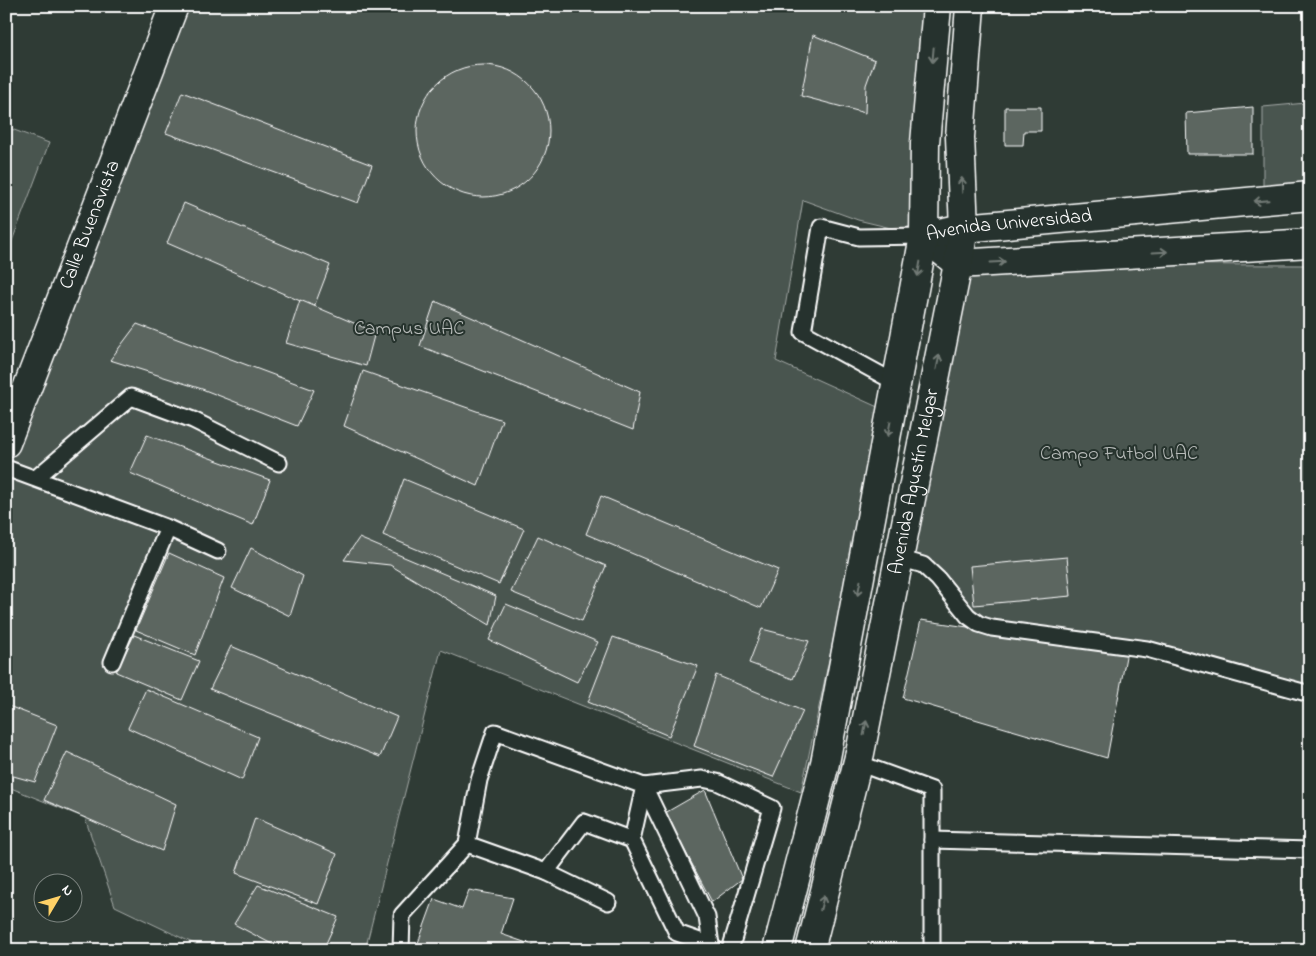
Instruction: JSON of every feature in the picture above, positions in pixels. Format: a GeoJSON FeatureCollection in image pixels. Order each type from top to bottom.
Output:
{"type":"FeatureCollection","features":[{"type":"Feature","properties":{"kind":"main road","name":"Calle Buenavista"},"geometry":{"type":"LineString","coordinates":[[6,443],[174,6]]}},
{"type":"Feature","properties":{"kind":"main road","name":"Avenida Agustín Melgar"},"geometry":{"type":"LineString","coordinates":[[777,950],[826,763],[924,236],[925,143],[937,6]]}},
{"type":"Feature","properties":{"kind":"main road","name":"Avenida Agustín Melgar"},"geometry":{"type":"LineString","coordinates":[[810,950],[858,763],[958,264],[964,228],[960,137],[970,6]]}},
{"type":"Feature","properties":{"kind":"main road","name":"Avenida Universidad"},"geometry":{"type":"LineString","coordinates":[[924,236],[964,228],[1310,196]]}},
{"type":"Feature","properties":{"kind":"main road","name":"Avenida Universidad"},"geometry":{"type":"LineString","coordinates":[[924,236],[958,264],[1310,243]]}},
{"type":"Feature","properties":{"kind":"lane"},"geometry":{"type":"LineString","coordinates":[[898,384],[803,332],[821,227],[859,237],[924,236]]}},
{"type":"Feature","properties":{"kind":"lane"},"geometry":{"type":"LineString","coordinates":[[36,478],[131,397],[193,420],[279,462]]}},
{"type":"Feature","properties":{"kind":"lane"},"geometry":{"type":"LineString","coordinates":[[6,468],[168,528],[218,551]]}},
{"type":"Feature","properties":{"kind":"lane"},"geometry":{"type":"LineString","coordinates":[[112,662],[168,528]]}},
{"type":"Feature","properties":{"kind":"lane"},"geometry":{"type":"LineString","coordinates":[[899,558],[923,565],[938,579],[968,616],[978,624],[992,628],[1147,649],[1310,694]]}},
{"type":"Feature","properties":{"kind":"lane"},"geometry":{"type":"LineString","coordinates":[[401,950],[402,915],[467,844],[479,780],[495,732],[644,786],[702,779],[717,782],[772,808],[730,950]]}},
{"type":"Feature","properties":{"kind":"lane"},"geometry":{"type":"LineString","coordinates":[[858,763],[932,790],[932,950]]}},
{"type":"Feature","properties":{"kind":"lane"},"geometry":{"type":"LineString","coordinates":[[644,786],[632,840],[677,933],[714,947]]}},
{"type":"Feature","properties":{"kind":"lane"},"geometry":{"type":"LineString","coordinates":[[644,786],[707,917],[714,947]]}},
{"type":"Feature","properties":{"kind":"lane"},"geometry":{"type":"LineString","coordinates":[[546,872],[584,822],[632,840]]}},
{"type":"Feature","properties":{"kind":"lane"},"geometry":{"type":"LineString","coordinates":[[932,840],[1310,850]]}},
{"type":"Feature","properties":{"kind":"lane"},"geometry":{"type":"LineString","coordinates":[[467,844],[546,872],[608,902]]}},
{"type":"Feature","properties":{"kind":"green space","name":"Campus UAC"},"geometry":{"type":"Polygon","coordinates":[[[174,6],[941,6],[924,236],[858,220],[803,200],[776,361],[882,409],[801,792],[441,650],[365,950],[207,950],[115,906],[85,818],[6,786],[6,443],[62,297],[128,166],[147,77],[174,6]]]}},
{"type":"Feature","properties":{"kind":"green space"},"geometry":{"type":"Polygon","coordinates":[[[1306,103],[1308,184],[1263,186],[1263,107],[1306,103]]]}},
{"type":"Feature","properties":{"kind":"green space"},"geometry":{"type":"Polygon","coordinates":[[[6,127],[49,143],[6,257],[6,127]]]}},
{"type":"Feature","properties":{"kind":"green space","name":"Campo Futbol UAC"},"geometry":{"type":"Polygon","coordinates":[[[958,264],[1310,265],[1310,694],[1147,649],[992,628],[923,565],[899,558],[958,264]]]}},
{"type":"Feature","properties":{"kind":"building"},"geometry":{"type":"Polygon","coordinates":[[[813,35],[875,60],[866,85],[865,113],[801,96],[813,35]]]}},
{"type":"Feature","properties":{"kind":"building"},"geometry":{"type":"Polygon","coordinates":[[[483,65],[496,66],[508,70],[530,84],[544,106],[548,118],[548,144],[544,156],[530,178],[508,192],[496,196],[483,197],[470,196],[458,192],[436,178],[422,156],[418,144],[417,131],[418,118],[422,106],[436,84],[458,70],[470,66],[483,65]]]}},
{"type":"Feature","properties":{"kind":"building"},"geometry":{"type":"Polygon","coordinates":[[[182,92],[372,165],[358,203],[166,133],[182,92]]]}},
{"type":"Feature","properties":{"kind":"building"},"geometry":{"type":"Polygon","coordinates":[[[1005,107],[1041,107],[1041,131],[1024,131],[1023,145],[1005,145],[1005,107]]]}},
{"type":"Feature","properties":{"kind":"building"},"geometry":{"type":"Polygon","coordinates":[[[1253,107],[1253,154],[1187,154],[1186,113],[1253,107]]]}},
{"type":"Feature","properties":{"kind":"building"},"geometry":{"type":"Polygon","coordinates":[[[184,203],[330,265],[314,307],[167,243],[184,203]]]}},
{"type":"Feature","properties":{"kind":"building"},"geometry":{"type":"Polygon","coordinates":[[[300,300],[375,332],[366,366],[286,343],[300,300]]]}},
{"type":"Feature","properties":{"kind":"building"},"geometry":{"type":"Polygon","coordinates":[[[435,301],[640,392],[633,430],[420,346],[435,301]]]}},
{"type":"Feature","properties":{"kind":"building"},"geometry":{"type":"Polygon","coordinates":[[[137,324],[314,390],[297,426],[202,389],[110,360],[137,324]]]}},
{"type":"Feature","properties":{"kind":"building"},"geometry":{"type":"Polygon","coordinates":[[[363,371],[502,420],[478,486],[344,426],[363,371]]]}},
{"type":"Feature","properties":{"kind":"building"},"geometry":{"type":"Polygon","coordinates":[[[147,435],[270,480],[253,525],[130,473],[147,435]]]}},
{"type":"Feature","properties":{"kind":"building"},"geometry":{"type":"Polygon","coordinates":[[[404,479],[524,529],[499,584],[383,535],[404,479]]]}},
{"type":"Feature","properties":{"kind":"building"},"geometry":{"type":"Polygon","coordinates":[[[601,496],[778,570],[761,608],[586,534],[601,496]]]}},
{"type":"Feature","properties":{"kind":"building"},"geometry":{"type":"Polygon","coordinates":[[[538,536],[606,566],[582,621],[511,592],[538,536]]]}},
{"type":"Feature","properties":{"kind":"building"},"geometry":{"type":"Polygon","coordinates":[[[359,538],[496,596],[490,625],[390,565],[344,560],[359,538]]]}},
{"type":"Feature","properties":{"kind":"building"},"geometry":{"type":"Polygon","coordinates":[[[251,548],[303,576],[290,616],[232,588],[251,548]]]}},
{"type":"Feature","properties":{"kind":"building"},"geometry":{"type":"Polygon","coordinates":[[[169,553],[224,578],[195,655],[136,630],[169,553]]]}},
{"type":"Feature","properties":{"kind":"building"},"geometry":{"type":"Polygon","coordinates":[[[1067,557],[1071,596],[974,605],[970,566],[1067,557]]]}},
{"type":"Feature","properties":{"kind":"building"},"geometry":{"type":"Polygon","coordinates":[[[506,604],[598,642],[577,682],[489,640],[506,604]]]}},
{"type":"Feature","properties":{"kind":"building"},"geometry":{"type":"Polygon","coordinates":[[[921,620],[1127,651],[1107,758],[903,698],[921,620]]]}},
{"type":"Feature","properties":{"kind":"building"},"geometry":{"type":"Polygon","coordinates":[[[762,629],[809,641],[793,679],[749,663],[762,629]]]}},
{"type":"Feature","properties":{"kind":"building"},"geometry":{"type":"Polygon","coordinates":[[[134,635],[199,661],[182,700],[116,672],[134,635]]]}},
{"type":"Feature","properties":{"kind":"building"},"geometry":{"type":"Polygon","coordinates":[[[613,637],[698,666],[669,736],[588,702],[613,637]]]}},
{"type":"Feature","properties":{"kind":"building"},"geometry":{"type":"Polygon","coordinates":[[[231,646],[397,717],[380,757],[210,689],[231,646]]]}},
{"type":"Feature","properties":{"kind":"building"},"geometry":{"type":"Polygon","coordinates":[[[716,675],[803,711],[773,777],[694,746],[716,675]]]}},
{"type":"Feature","properties":{"kind":"building"},"geometry":{"type":"Polygon","coordinates":[[[146,689],[258,737],[242,780],[128,728],[146,689]]]}},
{"type":"Feature","properties":{"kind":"building"},"geometry":{"type":"Polygon","coordinates":[[[6,705],[57,725],[35,782],[6,774],[6,705]]]}},
{"type":"Feature","properties":{"kind":"building"},"geometry":{"type":"Polygon","coordinates":[[[67,752],[176,804],[162,851],[44,800],[67,752]]]}},
{"type":"Feature","properties":{"kind":"building"},"geometry":{"type":"Polygon","coordinates":[[[705,790],[742,879],[712,902],[665,813],[705,790]]]}},
{"type":"Feature","properties":{"kind":"building"},"geometry":{"type":"Polygon","coordinates":[[[255,818],[337,854],[318,904],[236,873],[255,818]]]}},
{"type":"Feature","properties":{"kind":"building"},"geometry":{"type":"Polygon","coordinates":[[[258,885],[338,917],[323,950],[283,950],[234,924],[258,885]]]}},
{"type":"Feature","properties":{"kind":"building"},"geometry":{"type":"Polygon","coordinates":[[[469,890],[513,898],[501,934],[547,950],[431,950],[418,943],[434,899],[462,909],[469,890]]]}}]}
